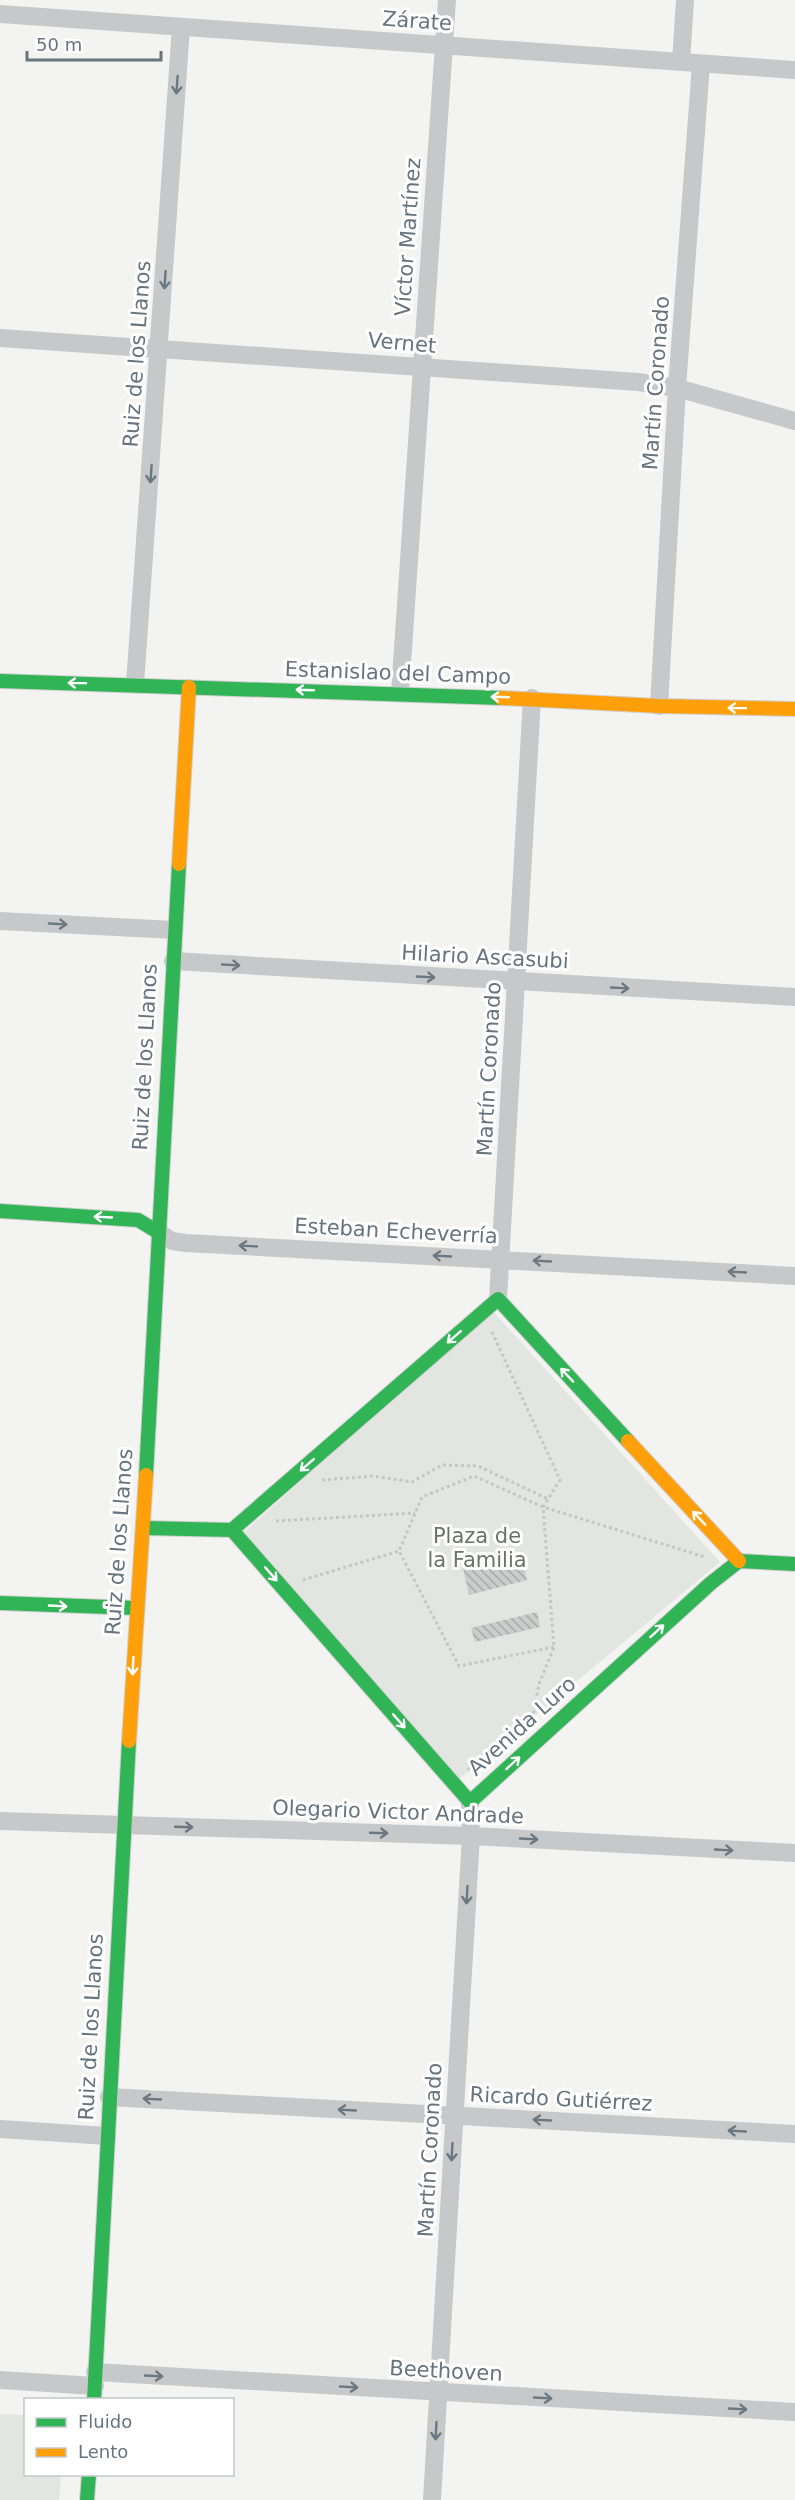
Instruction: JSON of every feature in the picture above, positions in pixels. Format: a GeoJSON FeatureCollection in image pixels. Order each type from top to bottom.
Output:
{"type":"FeatureCollection","features":[{"type":"Feature","properties":{"kind":"street","name":"Víctor Martínez"},"geometry":{"type":"LineString","coordinates":[[400,693],[447,0]]}},
{"type":"Feature","properties":{"kind":"street"},"geometry":{"type":"LineString","coordinates":[[681,62],[685,0]]}},
{"type":"Feature","properties":{"kind":"street","name":"Zárate"},"geometry":{"type":"LineString","coordinates":[[0,14],[795,70]]}},
{"type":"Feature","properties":{"kind":"street","name":"Ruiz de los Llanos"},"geometry":{"type":"LineString","coordinates":[[135,684],[181,27]]}},
{"type":"Feature","properties":{"kind":"street","name":"Martín Coronado"},"geometry":{"type":"LineString","coordinates":[[659,706],[677,388],[701,64]]}},
{"type":"Feature","properties":{"kind":"street","name":"Vernet"},"geometry":{"type":"LineString","coordinates":[[0,338],[638,382],[677,388],[795,421]]}},
{"type":"Feature","properties":{"kind":"street","name":"Estanislao del Campo"},"geometry":{"type":"LineString","coordinates":[[0,681],[400,693],[659,706],[795,709]]}},
{"type":"Feature","properties":{"kind":"street","name":"Ruiz de los Llanos"},"geometry":{"type":"LineString","coordinates":[[95,2386],[136,1608],[144,1528],[172,961],[189,687]]}},
{"type":"Feature","properties":{"kind":"street","name":"Martín Coronado"},"geometry":{"type":"LineString","coordinates":[[498,1299],[532,698]]}},
{"type":"Feature","properties":{"kind":"street"},"geometry":{"type":"LineString","coordinates":[[0,921],[174,930]]}},
{"type":"Feature","properties":{"kind":"street","name":"Hilario Ascasubi"},"geometry":{"type":"LineString","coordinates":[[172,961],[795,997]]}},
{"type":"Feature","properties":{"kind":"street","name":"Esteban Echeverría"},"geometry":{"type":"LineString","coordinates":[[0,1211],[138,1220],[172,1241],[186,1243],[795,1276]]}},
{"type":"Feature","properties":{"kind":"street"},"geometry":{"type":"LineString","coordinates":[[144,1528],[232,1530],[498,1299],[739,1561],[795,1564]]}},
{"type":"Feature","properties":{"kind":"street","name":"Avenida Luro"},"geometry":{"type":"LineString","coordinates":[[232,1530],[470,1802],[711,1583],[739,1561]]}},
{"type":"Feature","properties":{"kind":"street"},"geometry":{"type":"LineString","coordinates":[[0,1603],[136,1608]]}},
{"type":"Feature","properties":{"kind":"street","name":"Martín Coronado"},"geometry":{"type":"LineString","coordinates":[[432,2500],[471,1836],[470,1802]]}},
{"type":"Feature","properties":{"kind":"street","name":"Olegario Victor Andrade"},"geometry":{"type":"LineString","coordinates":[[0,1821],[471,1836],[795,1853]]}},
{"type":"Feature","properties":{"kind":"street","name":"Ricardo Gutiérrez"},"geometry":{"type":"LineString","coordinates":[[110,2097],[795,2134]]}},
{"type":"Feature","properties":{"kind":"street"},"geometry":{"type":"LineString","coordinates":[[0,2129],[107,2136]]}},
{"type":"Feature","properties":{"kind":"street","name":"Beethoven"},"geometry":{"type":"LineString","coordinates":[[0,2380],[95,2386],[437,2393],[795,2412]]}},
{"type":"Feature","properties":{"kind":"street"},"geometry":{"type":"LineString","coordinates":[[87,2500],[89,2476]]}},
{"type":"Feature","properties":{"kind":"path"},"geometry":{"type":"LineString","coordinates":[[490,1328],[560,1480],[543,1507],[554,1647],[539,1684],[533,1718],[542,1711]]}},
{"type":"Feature","properties":{"kind":"path"},"geometry":{"type":"LineString","coordinates":[[321,1480],[373,1476],[412,1482],[442,1465],[478,1466],[548,1499]]}},
{"type":"Feature","properties":{"kind":"path"},"geometry":{"type":"LineString","coordinates":[[299,1582],[399,1551],[422,1497],[474,1476],[543,1507],[709,1558]]}},
{"type":"Feature","properties":{"kind":"path"},"geometry":{"type":"LineString","coordinates":[[267,1521],[415,1513]]}},
{"type":"Feature","properties":{"kind":"path"},"geometry":{"type":"LineString","coordinates":[[399,1551],[459,1666],[554,1647]]}},
{"type":"Feature","properties":{"kind":"path"},"geometry":{"type":"LineString","coordinates":[[530,1716],[535,1706]]}},
{"type":"Feature","properties":{"kind":"path"},"geometry":{"type":"LineString","coordinates":[[466,1773],[517,1731]]}},
{"type":"Feature","properties":{"kind":"green space","name":"Plaza de la Familia"},"geometry":{"type":"Polygon","coordinates":[[[492,1310],[720,1562],[458,1780],[243,1533],[492,1310]]]}},
{"type":"Feature","properties":{"kind":"green space"},"geometry":{"type":"Polygon","coordinates":[[[0,2414],[24,2415],[24,2476],[61,2476],[59,2500],[0,2500],[0,2414]]]}},
{"type":"Feature","properties":{"kind":"building"},"geometry":{"type":"Polygon","coordinates":[[[485,1553],[487,1564],[521,1555],[527,1580],[469,1595],[461,1559],[485,1553]]]}},
{"type":"Feature","properties":{"kind":"building"},"geometry":{"type":"Polygon","coordinates":[[[537,1612],[540,1627],[475,1642],[471,1628],[537,1612]]]}},
{"type":"Feature","properties":{"kind":"traffic: fast"},"geometry":{"type":"LineString","coordinates":[[0,681],[501,698]]}},
{"type":"Feature","properties":{"kind":"traffic: fast"},"geometry":{"type":"LineString","coordinates":[[146,1475],[179,864]]}},
{"type":"Feature","properties":{"kind":"traffic: fast"},"geometry":{"type":"LineString","coordinates":[[0,1211],[138,1220],[158,1232]]}},
{"type":"Feature","properties":{"kind":"traffic: fast"},"geometry":{"type":"LineString","coordinates":[[144,1528],[232,1530],[498,1299],[628,1441]]}},
{"type":"Feature","properties":{"kind":"traffic: fast"},"geometry":{"type":"LineString","coordinates":[[232,1530],[470,1802],[711,1583],[739,1561],[795,1564]]}},
{"type":"Feature","properties":{"kind":"traffic: fast"},"geometry":{"type":"LineString","coordinates":[[0,1603],[136,1608]]}},
{"type":"Feature","properties":{"kind":"traffic: fast"},"geometry":{"type":"LineString","coordinates":[[94,2398],[129,1741]]}},
{"type":"Feature","properties":{"kind":"traffic: fast"},"geometry":{"type":"LineString","coordinates":[[87,2500],[89,2476]]}},
{"type":"Feature","properties":{"kind":"traffic: slow"},"geometry":{"type":"LineString","coordinates":[[179,864],[189,687]]}},
{"type":"Feature","properties":{"kind":"traffic: slow"},"geometry":{"type":"LineString","coordinates":[[501,698],[659,706],[795,709]]}},
{"type":"Feature","properties":{"kind":"traffic: slow"},"geometry":{"type":"LineString","coordinates":[[628,1441],[739,1561]]}},
{"type":"Feature","properties":{"kind":"traffic: slow"},"geometry":{"type":"LineString","coordinates":[[129,1741],[146,1475]]}}]}
